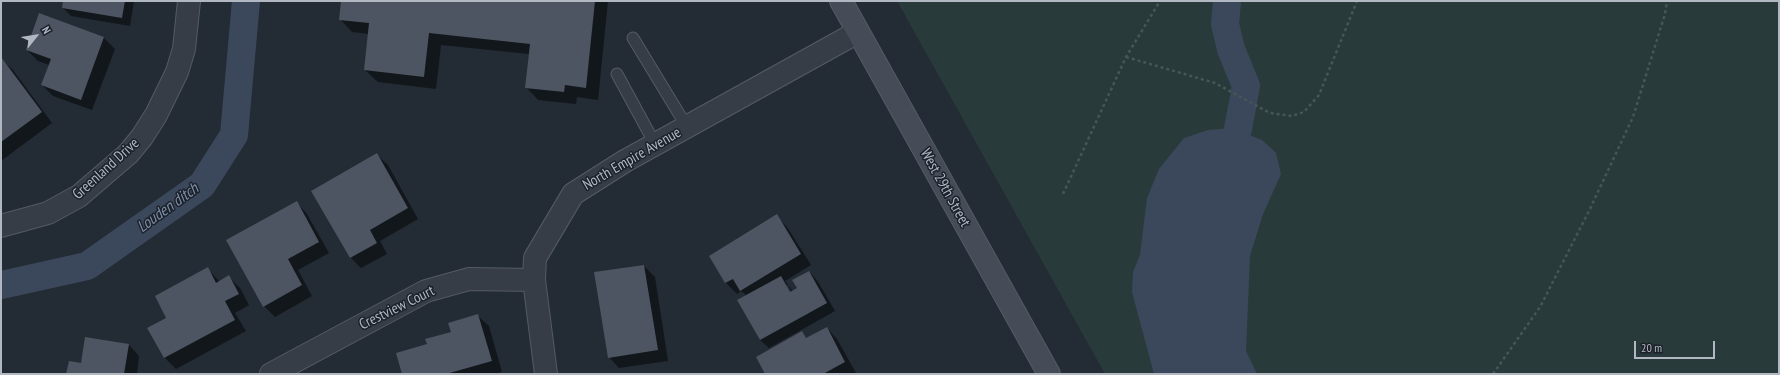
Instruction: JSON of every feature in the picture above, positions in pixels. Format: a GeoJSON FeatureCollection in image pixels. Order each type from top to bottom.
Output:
{"type":"FeatureCollection","features":[{"type":"Feature","properties":{"kind":"main road","name":"West 29th Street"},"geometry":{"type":"LineString","coordinates":[[841,1],[1049,374]]}},
{"type":"Feature","properties":{"kind":"street","name":"Greenland Drive"},"geometry":{"type":"LineString","coordinates":[[1,226],[48,213],[79,196],[128,154],[142,137],[156,115],[177,72],[184,49],[188,1]]}},
{"type":"Feature","properties":{"kind":"street","name":"North Empire Avenue"},"geometry":{"type":"LineString","coordinates":[[546,374],[534,280],[535,258],[573,194],[625,161],[858,32]]}},
{"type":"Feature","properties":{"kind":"street","name":"Crestview Court"},"geometry":{"type":"LineString","coordinates":[[271,374],[426,291],[469,279],[534,280]]}},
{"type":"Feature","properties":{"kind":"lane"},"geometry":{"type":"LineString","coordinates":[[634,38],[687,126]]}},
{"type":"Feature","properties":{"kind":"lane"},"geometry":{"type":"LineString","coordinates":[[617,74],[656,144]]}},
{"type":"Feature","properties":{"kind":"path"},"geometry":{"type":"LineString","coordinates":[[1063,194],[1126,57],[1160,1]]}},
{"type":"Feature","properties":{"kind":"path"},"geometry":{"type":"LineString","coordinates":[[1126,57],[1215,83],[1270,113],[1292,116],[1304,112],[1319,94],[1357,1]]}},
{"type":"Feature","properties":{"kind":"path"},"geometry":{"type":"LineString","coordinates":[[1493,374],[1540,307],[1593,203],[1633,117],[1665,14],[1667,1]]}},
{"type":"Feature","properties":{"kind":"shaded area"},"geometry":{"type":"Polygon","coordinates":[[[897,1],[1779,1],[1779,374],[1105,374],[897,1]]]}},
{"type":"Feature","properties":{"kind":"water"},"geometry":{"type":"Polygon","coordinates":[[[1231,128],[1262,140],[1276,153],[1281,174],[1263,214],[1250,256],[1246,351],[1257,374],[1154,374],[1132,292],[1133,272],[1140,255],[1147,198],[1159,169],[1184,138],[1208,130],[1231,128]]]}},
{"type":"Feature","properties":{"kind":"building"},"geometry":{"type":"Polygon","coordinates":[[[63,1],[125,1],[122,18],[62,8],[63,1]]]}},
{"type":"Feature","properties":{"kind":"building"},"geometry":{"type":"Polygon","coordinates":[[[341,1],[595,1],[586,88],[565,85],[564,92],[525,88],[530,44],[429,33],[424,77],[364,70],[369,23],[339,20],[341,1]]]}},
{"type":"Feature","properties":{"kind":"building"},"geometry":{"type":"Polygon","coordinates":[[[39,13],[104,37],[81,100],[41,85],[51,59],[26,50],[39,13]]]}},
{"type":"Feature","properties":{"kind":"building"},"geometry":{"type":"Polygon","coordinates":[[[1,57],[42,112],[1,142],[1,57]]]}},
{"type":"Feature","properties":{"kind":"building"},"geometry":{"type":"Polygon","coordinates":[[[377,153],[408,208],[370,230],[377,243],[350,258],[311,191],[377,153]]]}},
{"type":"Feature","properties":{"kind":"building"},"geometry":{"type":"Polygon","coordinates":[[[297,201],[319,242],[288,259],[302,285],[263,307],[226,240],[297,201]]]}},
{"type":"Feature","properties":{"kind":"building"},"geometry":{"type":"Polygon","coordinates":[[[777,214],[801,254],[740,291],[733,279],[725,283],[709,256],[777,214]]]}},
{"type":"Feature","properties":{"kind":"building"},"geometry":{"type":"Polygon","coordinates":[[[644,265],[658,350],[608,358],[594,272],[644,265]]]}},
{"type":"Feature","properties":{"kind":"building"},"geometry":{"type":"Polygon","coordinates":[[[208,267],[216,283],[229,275],[239,294],[225,301],[235,320],[164,358],[147,328],[166,318],[155,296],[208,267]]]}},
{"type":"Feature","properties":{"kind":"building"},"geometry":{"type":"Polygon","coordinates":[[[809,271],[827,303],[760,340],[737,300],[781,276],[790,292],[797,288],[792,280],[809,271]]]}},
{"type":"Feature","properties":{"kind":"building"},"geometry":{"type":"Polygon","coordinates":[[[478,314],[492,361],[446,374],[402,374],[396,353],[427,344],[425,339],[451,332],[448,323],[478,314]]]}},
{"type":"Feature","properties":{"kind":"building"},"geometry":{"type":"Polygon","coordinates":[[[827,327],[845,362],[823,374],[765,374],[756,357],[802,331],[806,338],[827,327]]]}},
{"type":"Feature","properties":{"kind":"building"},"geometry":{"type":"Polygon","coordinates":[[[85,337],[129,344],[124,374],[66,374],[69,361],[81,363],[85,337]]]}},
{"type":"Feature","properties":{"kind":"waterway","name":"Louden ditch"},"geometry":{"type":"LineString","coordinates":[[1,285],[87,266],[202,185],[234,135],[246,1]]}},
{"type":"Feature","properties":{"kind":"waterway"},"geometry":{"type":"LineString","coordinates":[[1227,1],[1225,24],[1231,49],[1246,86],[1238,129]]}}]}
